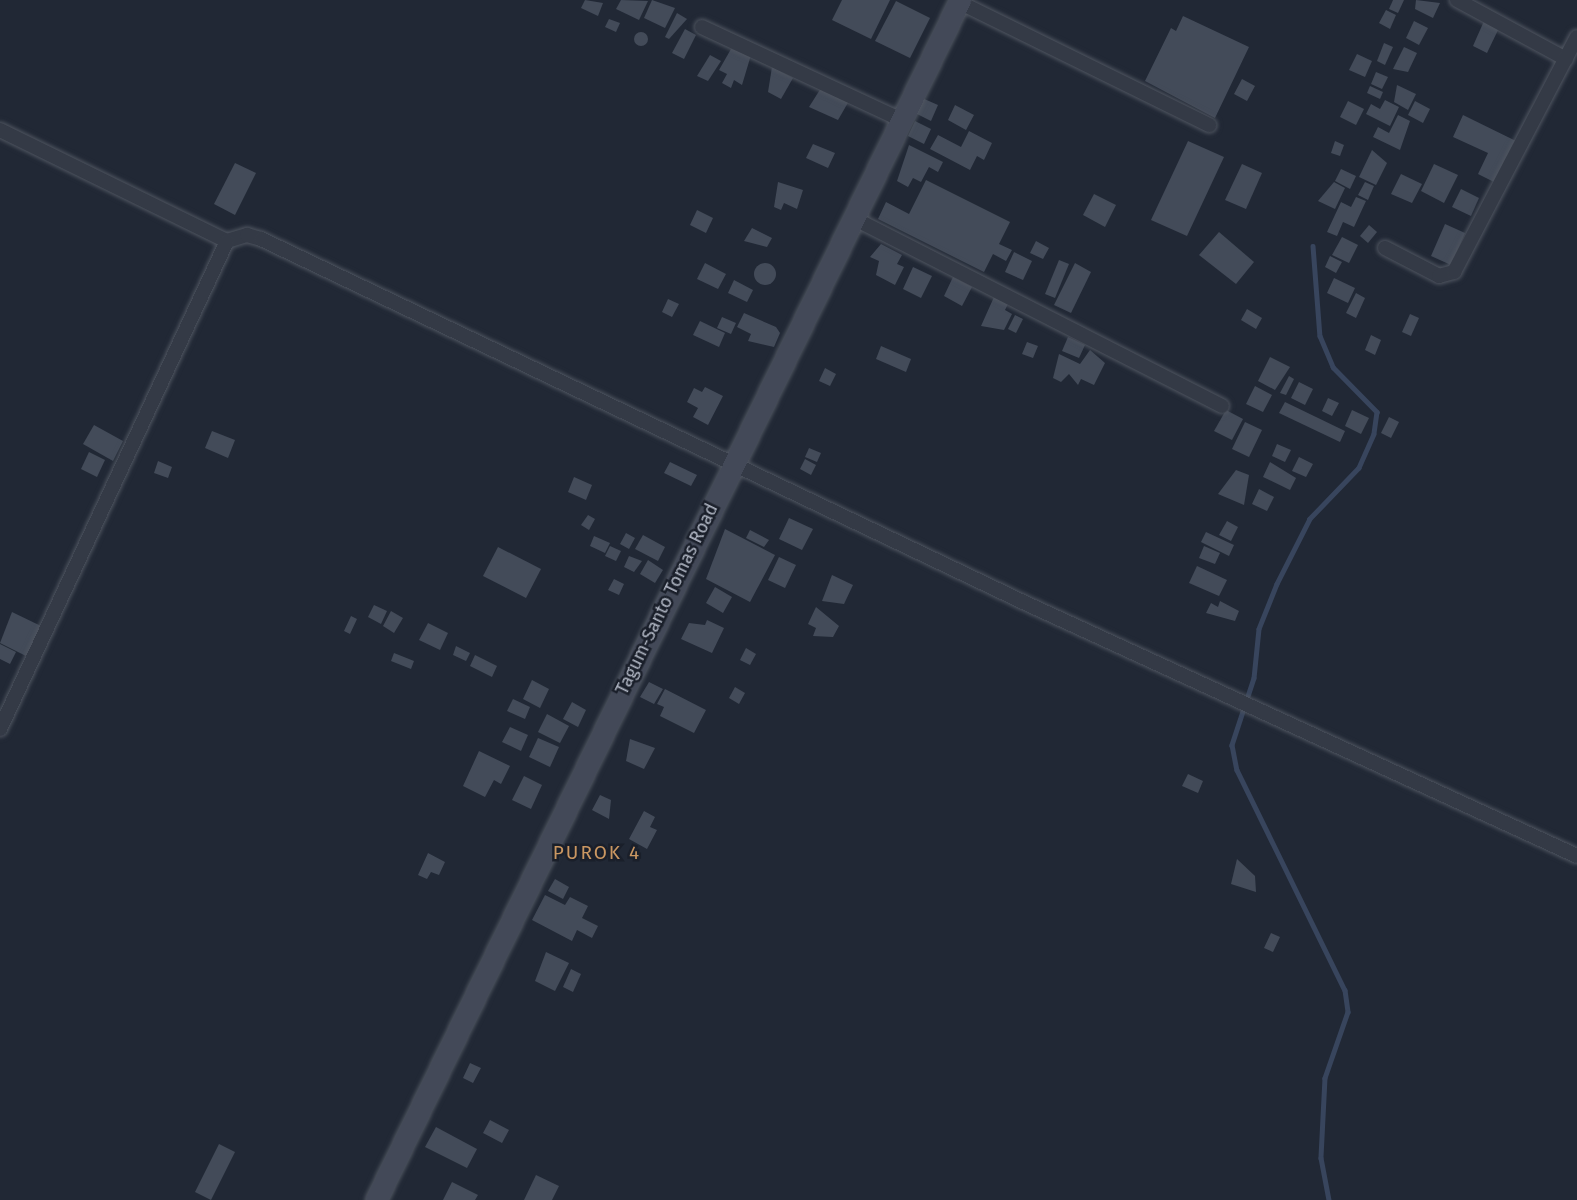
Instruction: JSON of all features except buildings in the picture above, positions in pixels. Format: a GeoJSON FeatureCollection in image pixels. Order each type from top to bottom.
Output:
{"type":"FeatureCollection","features":[{"type":"Feature","properties":{"kind":"main road","name":"Tagum-Santo Tomas Road"},"geometry":{"type":"LineString","coordinates":[[376,1200],[959,1]]}},
{"type":"Feature","properties":{"kind":"street"},"geometry":{"type":"LineString","coordinates":[[1457,0],[1566,59]]}},
{"type":"Feature","properties":{"kind":"street"},"geometry":{"type":"LineString","coordinates":[[959,1],[1209,125]]}},
{"type":"Feature","properties":{"kind":"street"},"geometry":{"type":"LineString","coordinates":[[702,27],[901,120]]}},
{"type":"Feature","properties":{"kind":"street"},"geometry":{"type":"LineString","coordinates":[[1385,248],[1439,276],[1454,272],[1577,37]]}},
{"type":"Feature","properties":{"kind":"street"},"geometry":{"type":"LineString","coordinates":[[0,130],[227,241],[247,235],[261,239],[1258,710],[1577,856]]}},
{"type":"Feature","properties":{"kind":"street"},"geometry":{"type":"LineString","coordinates":[[853,218],[1222,406]]}},
{"type":"Feature","properties":{"kind":"street"},"geometry":{"type":"LineString","coordinates":[[0,729],[227,241]]}},
{"type":"Feature","properties":{"kind":"waterway"},"geometry":{"type":"LineString","coordinates":[[1313,246],[1320,336],[1333,367],[1377,412],[1374,434],[1359,468],[1310,519],[1277,584],[1259,629],[1254,678],[1232,745],[1237,770],[1345,990],[1348,1012],[1325,1078],[1321,1158],[1329,1200]]}},
{"type":"Feature","properties":{"kind":"district","name":"PUROK 4"},"geometry":{"type":"Point","coordinates":[597,853]}}]}
